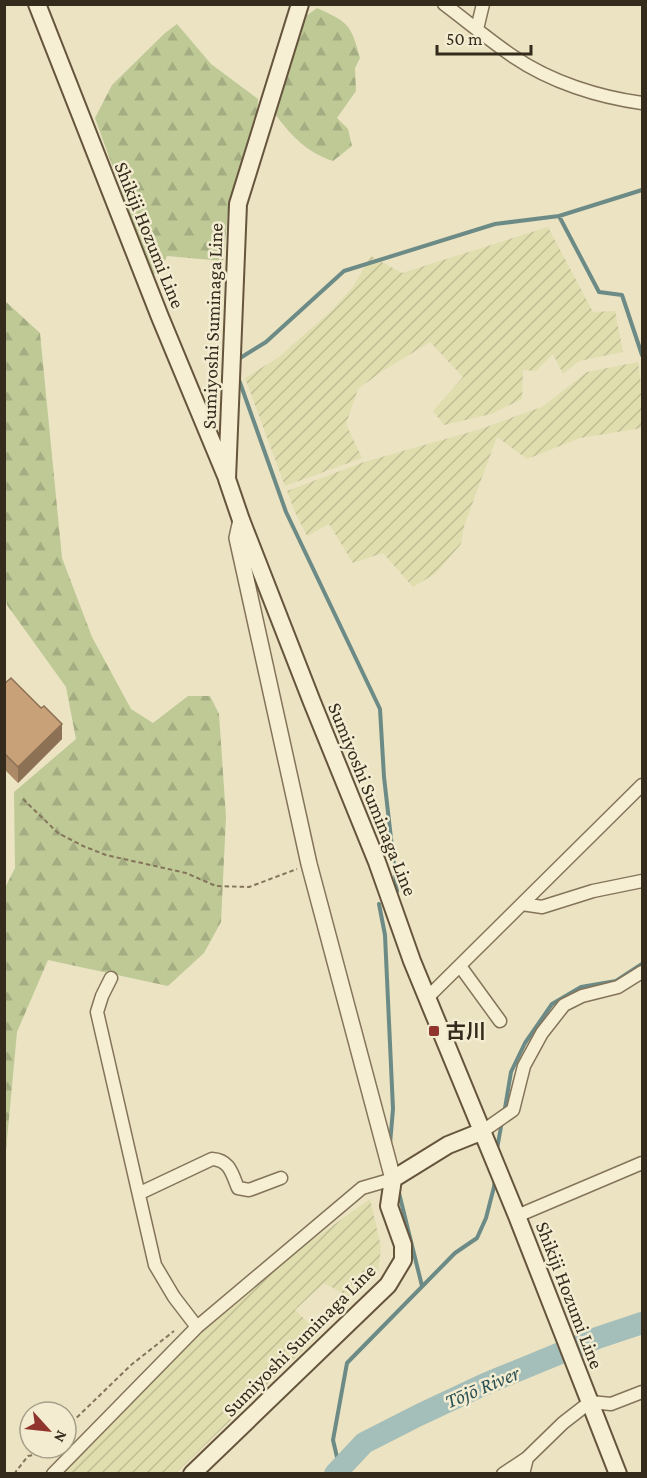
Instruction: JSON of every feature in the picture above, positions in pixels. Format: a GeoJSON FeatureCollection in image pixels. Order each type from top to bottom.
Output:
{"type":"FeatureCollection","features":[{"type":"Feature","properties":{"kind":"main road","name":"Shikiji Hozumi Line"},"geometry":{"type":"LineString","coordinates":[[37,4],[156,307],[227,479]]}},
{"type":"Feature","properties":{"kind":"main road","name":"Sumiyoshi Suminaga Line"},"geometry":{"type":"LineString","coordinates":[[300,4],[246,172],[238,204],[227,479],[428,998],[483,1131]]}},
{"type":"Feature","properties":{"kind":"main road","name":"Shikiji Hozumi Line"},"geometry":{"type":"LineString","coordinates":[[483,1131],[618,1473]]}},
{"type":"Feature","properties":{"kind":"main road"},"geometry":{"type":"LineString","coordinates":[[393,1179],[448,1145],[483,1131]]}},
{"type":"Feature","properties":{"kind":"main road","name":"Sumiyoshi Suminaga Line"},"geometry":{"type":"LineString","coordinates":[[192,1473],[388,1285],[403,1260],[403,1245],[389,1206],[393,1179]]}},
{"type":"Feature","properties":{"kind":"street"},"geometry":{"type":"LineString","coordinates":[[444,4],[516,59],[544,75],[593,93],[642,104]]}},
{"type":"Feature","properties":{"kind":"street"},"geometry":{"type":"LineString","coordinates":[[477,29],[483,4]]}},
{"type":"Feature","properties":{"kind":"street"},"geometry":{"type":"LineString","coordinates":[[53,1473],[194,1322],[362,1188],[393,1179],[309,864],[237,538],[241,520]]}},
{"type":"Feature","properties":{"kind":"street"},"geometry":{"type":"LineString","coordinates":[[428,998],[642,785]]}},
{"type":"Feature","properties":{"kind":"street"},"geometry":{"type":"LineString","coordinates":[[522,904],[542,907],[593,891],[642,881]]}},
{"type":"Feature","properties":{"kind":"street"},"geometry":{"type":"LineString","coordinates":[[460,966],[500,1022]]}},
{"type":"Feature","properties":{"kind":"street"},"geometry":{"type":"LineString","coordinates":[[483,1131],[513,1110],[524,1066],[542,1033],[564,1005],[582,996],[618,987],[642,972]]}},
{"type":"Feature","properties":{"kind":"street"},"geometry":{"type":"LineString","coordinates":[[111,978],[97,1012],[155,1265],[174,1297],[194,1322]]}},
{"type":"Feature","properties":{"kind":"street"},"geometry":{"type":"LineString","coordinates":[[140,1193],[212,1159],[221,1159],[229,1166],[238,1188],[249,1190],[281,1178]]}},
{"type":"Feature","properties":{"kind":"street"},"geometry":{"type":"LineString","coordinates":[[517,1216],[642,1163]]}},
{"type":"Feature","properties":{"kind":"street"},"geometry":{"type":"LineString","coordinates":[[503,1473],[527,1458],[563,1423],[590,1402],[611,1404],[642,1392]]}},
{"type":"Feature","properties":{"kind":"street"},"geometry":{"type":"LineString","coordinates":[[523,1473],[527,1458]]}},
{"type":"Feature","properties":{"kind":"path"},"geometry":{"type":"LineString","coordinates":[[23,799],[58,833],[83,846],[106,855],[186,873],[216,886],[249,887],[309,864]]}},
{"type":"Feature","properties":{"kind":"path"},"geometry":{"type":"LineString","coordinates":[[78,1416],[131,1365],[194,1322]]}},
{"type":"Feature","properties":{"kind":"path"},"geometry":{"type":"LineString","coordinates":[[14,1473],[25,1460]]}},
{"type":"Feature","properties":{"kind":"shaded area"},"geometry":{"type":"Polygon","coordinates":[[[548,227],[593,312],[615,311],[623,352],[579,361],[563,374],[553,354],[536,371],[523,370],[522,399],[491,414],[444,425],[433,411],[463,377],[430,342],[358,389],[346,424],[362,458],[285,486],[245,378],[279,357],[331,311],[353,287],[371,256],[402,273],[548,227]]]}},
{"type":"Feature","properties":{"kind":"shaded area"},"geometry":{"type":"Polygon","coordinates":[[[638,362],[642,392],[642,428],[580,438],[527,459],[497,437],[464,526],[461,544],[436,573],[413,587],[383,553],[353,563],[329,524],[307,536],[295,512],[287,491],[364,462],[481,429],[542,407],[587,372],[638,362]]]}},
{"type":"Feature","properties":{"kind":"shaded area"},"geometry":{"type":"Polygon","coordinates":[[[370,1199],[381,1247],[378,1272],[354,1299],[324,1283],[295,1310],[320,1334],[176,1473],[60,1474],[74,1460],[78,1460],[78,1456],[132,1400],[221,1314],[290,1256],[370,1199]]]}},
{"type":"Feature","properties":{"kind":"green space"},"geometry":{"type":"Polygon","coordinates":[[[317,8],[336,17],[347,26],[354,38],[360,58],[355,68],[356,91],[337,118],[348,129],[352,146],[333,161],[324,158],[294,137],[276,115],[270,116],[302,19],[317,8]]]}},
{"type":"Feature","properties":{"kind":"green space"},"geometry":{"type":"Polygon","coordinates":[[[177,24],[211,64],[258,99],[257,117],[229,202],[223,261],[167,256],[161,271],[154,274],[146,259],[95,118],[112,85],[177,24]]]}},
{"type":"Feature","properties":{"kind":"green space"},"geometry":{"type":"Polygon","coordinates":[[[5,301],[40,333],[62,558],[92,637],[131,709],[153,723],[188,696],[210,696],[219,714],[226,817],[221,922],[204,953],[168,986],[48,960],[17,1032],[5,1161],[4,890],[15,868],[14,792],[76,739],[66,687],[7,605],[5,595],[5,301]]]}},
{"type":"Feature","properties":{"kind":"building"},"geometry":{"type":"Polygon","coordinates":[[[11,678],[41,708],[44,706],[62,724],[18,767],[4,753],[4,684],[11,678]]]}},
{"type":"Feature","properties":{"kind":"waterway"},"geometry":{"type":"LineString","coordinates":[[237,360],[266,342],[344,271],[495,224],[559,216],[642,190]]}},
{"type":"Feature","properties":{"kind":"waterway"},"geometry":{"type":"LineString","coordinates":[[559,216],[599,292],[622,295],[642,355]]}},
{"type":"Feature","properties":{"kind":"waterway"},"geometry":{"type":"LineString","coordinates":[[238,377],[286,512],[380,709],[384,777],[397,891]]}},
{"type":"Feature","properties":{"kind":"waterway"},"geometry":{"type":"LineString","coordinates":[[379,904],[385,935],[393,1109],[390,1144]]}},
{"type":"Feature","properties":{"kind":"waterway"},"geometry":{"type":"LineString","coordinates":[[504,1114],[511,1072],[525,1043],[552,1004],[581,987],[616,981],[642,964]]}},
{"type":"Feature","properties":{"kind":"waterway"},"geometry":{"type":"LineString","coordinates":[[497,1149],[502,1121]]}},
{"type":"Feature","properties":{"kind":"waterway"},"geometry":{"type":"LineString","coordinates":[[340,1470],[333,1440],[347,1363],[455,1253],[477,1238],[486,1218],[495,1177]]}},
{"type":"Feature","properties":{"kind":"waterway"},"geometry":{"type":"LineString","coordinates":[[398,1189],[422,1286]]}},
{"type":"Feature","properties":{"kind":"waterway","name":"Tōjō River"},"geometry":{"type":"LineString","coordinates":[[335,1474],[364,1443],[419,1415],[485,1384],[597,1338],[642,1323]]}},
{"type":"Feature","properties":{"kind":"place","name":"古川"},"geometry":{"type":"Point","coordinates":[434,1031]}}]}
